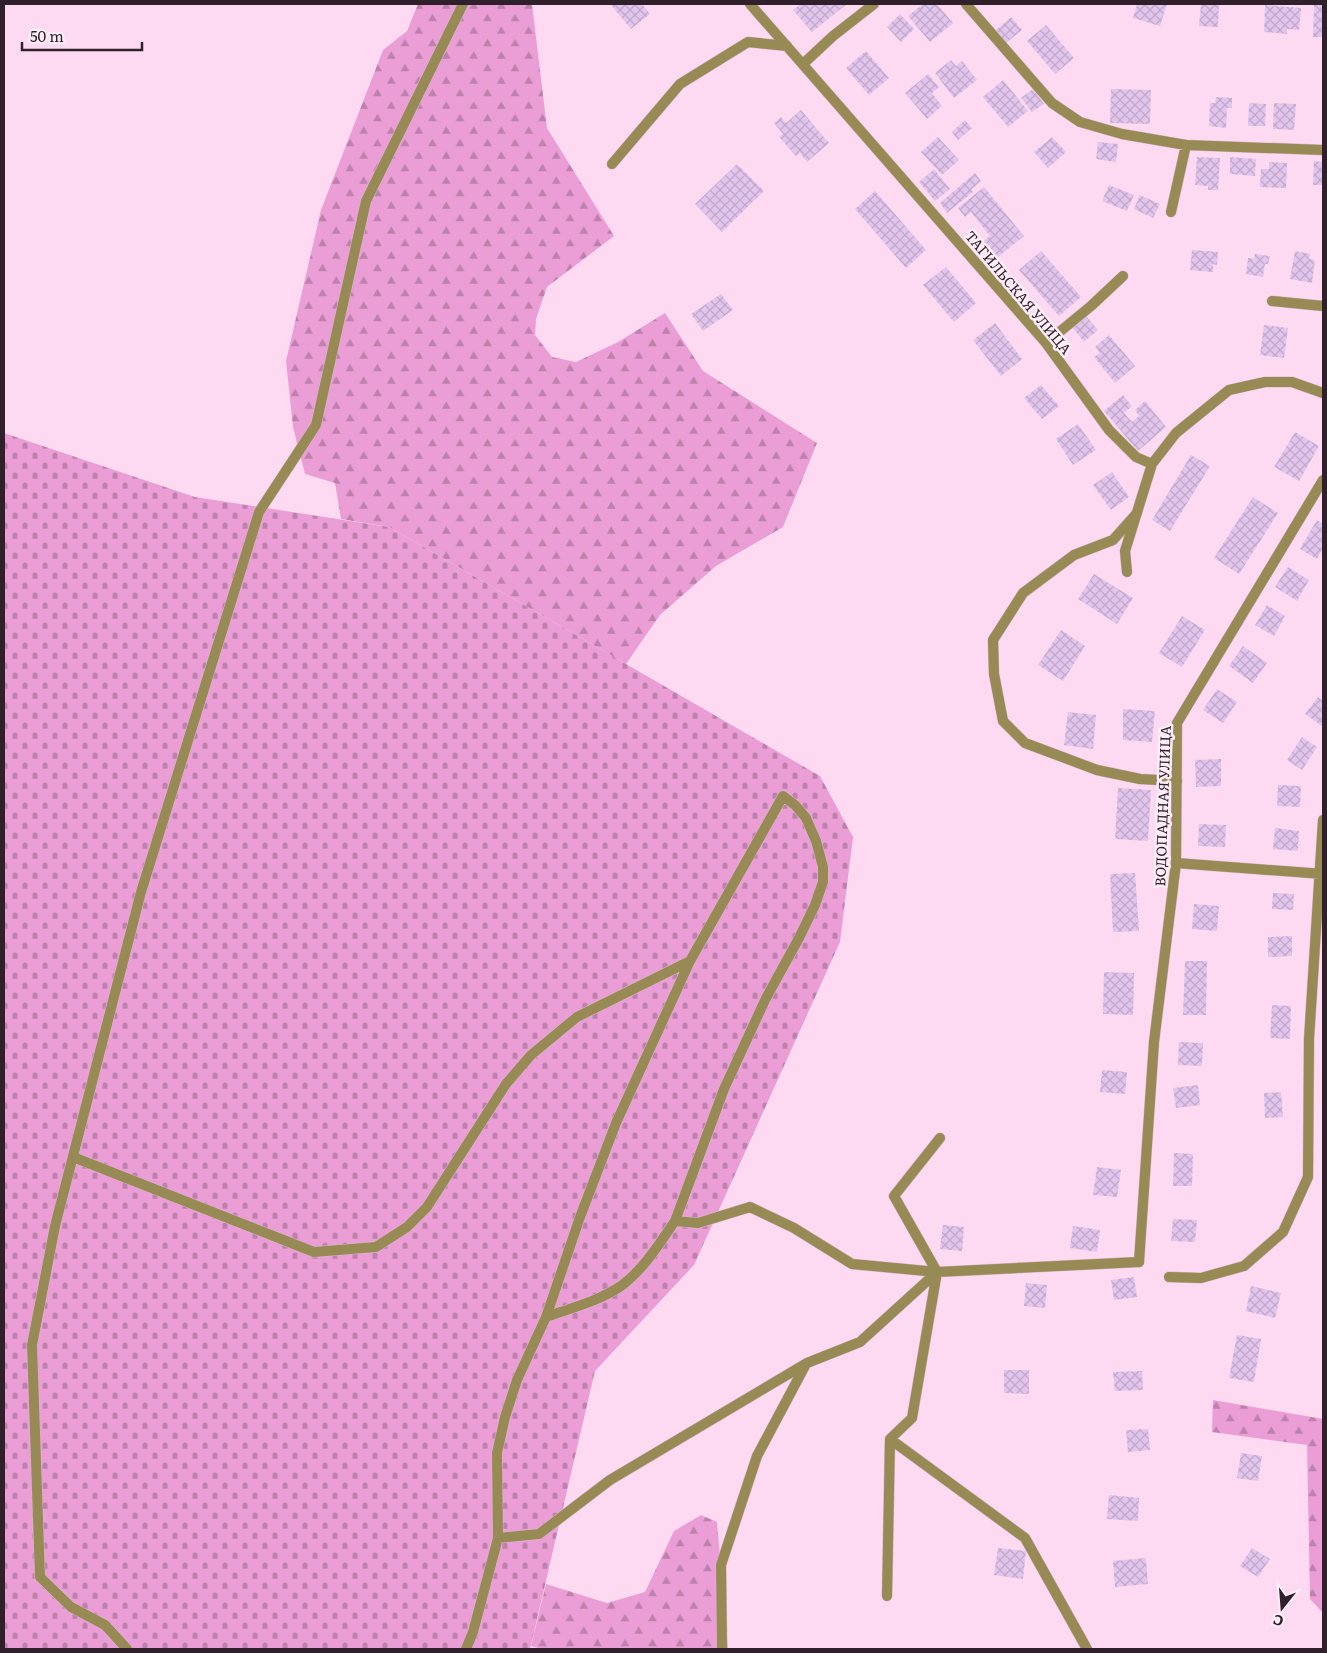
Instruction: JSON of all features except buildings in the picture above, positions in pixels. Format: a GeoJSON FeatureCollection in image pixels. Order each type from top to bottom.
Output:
{"type":"FeatureCollection","features":[{"type":"Feature","properties":{"kind":"street"},"geometry":{"type":"LineString","coordinates":[[127,1649],[105,1625],[70,1607],[40,1577],[32,1345],[55,1226],[141,892],[259,512],[316,425],[366,201],[463,4]]}},
{"type":"Feature","properties":{"kind":"street","name":"ТАГИЛЬСКАЯ УЛИЦА"},"geometry":{"type":"LineString","coordinates":[[750,4],[1046,343],[1109,430],[1136,457],[1152,464]]}},
{"type":"Feature","properties":{"kind":"street"},"geometry":{"type":"LineString","coordinates":[[803,64],[833,36],[874,4]]}},
{"type":"Feature","properties":{"kind":"street"},"geometry":{"type":"LineString","coordinates":[[966,4],[1052,103],[1080,122],[1122,134],[1186,145],[1323,150]]}},
{"type":"Feature","properties":{"kind":"street"},"geometry":{"type":"LineString","coordinates":[[612,164],[680,84],[748,42],[787,46]]}},
{"type":"Feature","properties":{"kind":"street"},"geometry":{"type":"LineString","coordinates":[[1171,212],[1186,145]]}},
{"type":"Feature","properties":{"kind":"street"},"geometry":{"type":"LineString","coordinates":[[1046,343],[1124,276]]}},
{"type":"Feature","properties":{"kind":"street"},"geometry":{"type":"LineString","coordinates":[[1272,301],[1323,306]]}},
{"type":"Feature","properties":{"kind":"street"},"geometry":{"type":"LineString","coordinates":[[1127,572],[1125,551],[1152,464],[1176,433],[1229,390],[1265,382],[1292,382],[1323,393]]}},
{"type":"Feature","properties":{"kind":"street","name":"ВОДОПАДНАЯ УЛИЦА"},"geometry":{"type":"LineString","coordinates":[[937,1272],[1139,1262],[1154,1042],[1176,863],[1177,722],[1323,480]]}},
{"type":"Feature","properties":{"kind":"street"},"geometry":{"type":"LineString","coordinates":[[1137,513],[1113,540],[1074,555],[1023,593],[993,640],[994,674],[1003,721],[1025,744],[1097,770],[1140,779],[1176,781]]}},
{"type":"Feature","properties":{"kind":"street"},"geometry":{"type":"LineString","coordinates":[[466,1649],[498,1538],[497,1453],[505,1417],[517,1380],[546,1317],[580,1217],[616,1123],[690,962],[783,796],[795,805],[806,818],[816,841],[823,867],[823,882],[815,905],[766,998],[724,1089],[675,1221],[642,1267],[621,1286],[601,1297],[546,1317]]}},
{"type":"Feature","properties":{"kind":"street"},"geometry":{"type":"LineString","coordinates":[[1169,1277],[1201,1278],[1244,1266],[1283,1232],[1308,1177],[1309,1039],[1323,820]]}},
{"type":"Feature","properties":{"kind":"street"},"geometry":{"type":"LineString","coordinates":[[1176,863],[1321,874]]}},
{"type":"Feature","properties":{"kind":"street"},"geometry":{"type":"LineString","coordinates":[[73,1156],[314,1252],[376,1247],[406,1227],[428,1207],[506,1084],[531,1055],[577,1017],[690,962]]}},
{"type":"Feature","properties":{"kind":"street"},"geometry":{"type":"LineString","coordinates":[[887,1596],[890,1439],[912,1418],[937,1272],[894,1196],[940,1138]]}},
{"type":"Feature","properties":{"kind":"street"},"geometry":{"type":"LineString","coordinates":[[675,1221],[698,1223],[750,1207],[794,1228],[852,1264],[937,1272]]}},
{"type":"Feature","properties":{"kind":"street"},"geometry":{"type":"LineString","coordinates":[[498,1538],[539,1534],[610,1480],[807,1363],[860,1342],[937,1272]]}},
{"type":"Feature","properties":{"kind":"street"},"geometry":{"type":"LineString","coordinates":[[722,1649],[721,1565],[757,1456],[807,1363]]}},
{"type":"Feature","properties":{"kind":"street"},"geometry":{"type":"LineString","coordinates":[[890,1439],[1025,1538],[1087,1649]]}},
{"type":"Feature","properties":{"kind":"green space"},"geometry":{"type":"Polygon","coordinates":[[[418,4],[532,4],[547,128],[614,236],[547,287],[536,319],[535,335],[552,357],[576,362],[618,342],[665,313],[703,371],[817,443],[783,527],[716,566],[660,615],[626,664],[389,527],[341,519],[335,483],[305,474],[293,427],[286,361],[321,210],[383,50],[407,31],[418,4]]]}},
{"type":"Feature","properties":{"kind":"green space"},"geometry":{"type":"Polygon","coordinates":[[[4,433],[195,497],[389,527],[820,776],[853,837],[840,942],[694,1265],[595,1371],[530,1649],[4,1649],[4,433]]]}},
{"type":"Feature","properties":{"kind":"green space"},"geometry":{"type":"Polygon","coordinates":[[[1213,1400],[1323,1419],[1323,1613],[1310,1599],[1307,1445],[1212,1432],[1213,1400]]]}},
{"type":"Feature","properties":{"kind":"green space"},"geometry":{"type":"Polygon","coordinates":[[[701,1515],[717,1522],[728,1649],[542,1649],[531,1646],[546,1584],[607,1603],[645,1592],[674,1531],[701,1515]]]}}]}
